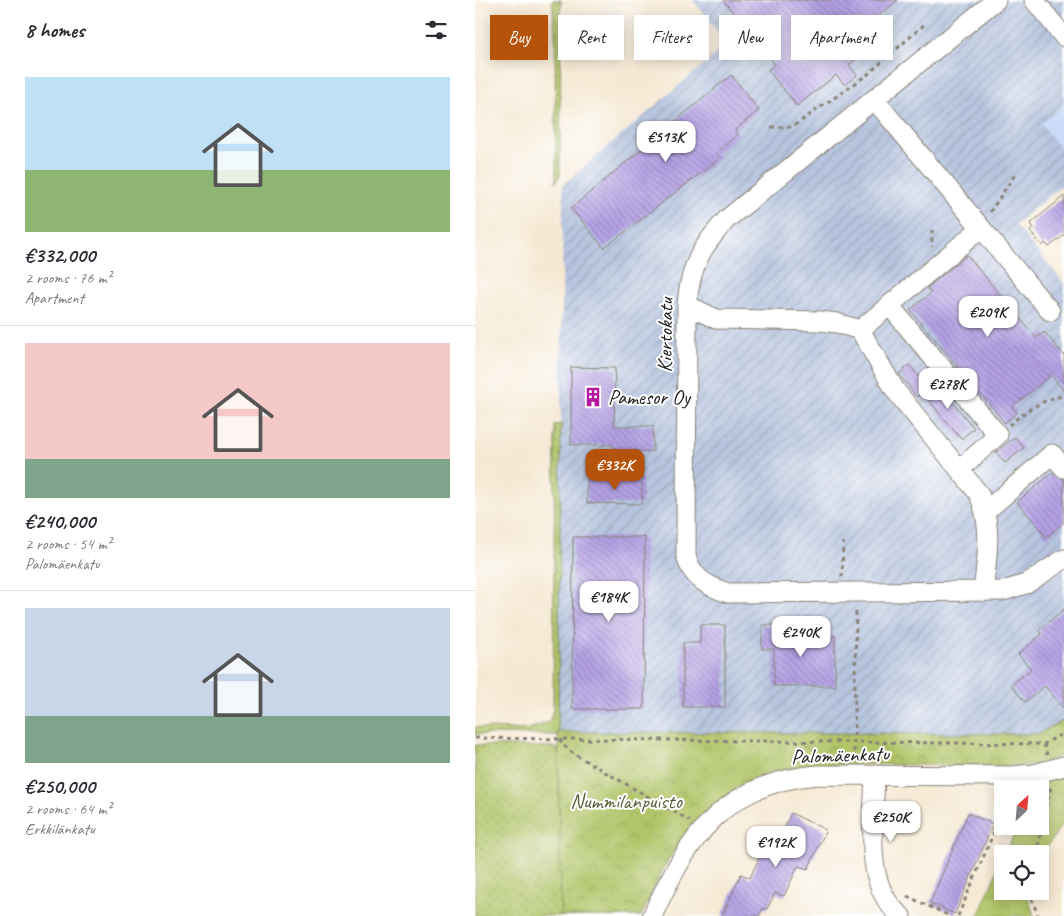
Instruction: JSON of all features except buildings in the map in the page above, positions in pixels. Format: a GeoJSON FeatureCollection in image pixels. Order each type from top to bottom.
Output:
{"type":"FeatureCollection","features":[{"type":"Feature","properties":{"kind":"street","name":"Kiertokatu"},"geometry":{"type":"LineString","coordinates":[[996,0],[727,219],[697,258],[691,274],[687,305],[685,541],[689,568],[697,577],[711,587],[729,593],[983,592],[1011,590],[1026,584],[1064,559]]}},
{"type":"Feature","properties":{"kind":"street"},"geometry":{"type":"LineString","coordinates":[[1034,0],[1064,37]]}},
{"type":"Feature","properties":{"kind":"street"},"geometry":{"type":"LineString","coordinates":[[874,99],[1050,311]]}},
{"type":"Feature","properties":{"kind":"street"},"geometry":{"type":"LineString","coordinates":[[860,330],[981,228]]}},
{"type":"Feature","properties":{"kind":"street"},"geometry":{"type":"LineString","coordinates":[[687,305],[716,319],[820,321],[837,323],[860,330],[895,390],[979,494],[986,511],[989,543],[983,592]]}},
{"type":"Feature","properties":{"kind":"street"},"geometry":{"type":"LineString","coordinates":[[889,305],[998,435],[960,469]]}},
{"type":"Feature","properties":{"kind":"street"},"geometry":{"type":"LineString","coordinates":[[986,511],[1052,454],[1064,468]]}},
{"type":"Feature","properties":{"kind":"street","name":"Palomäenkatu"},"geometry":{"type":"LineString","coordinates":[[652,916],[679,862],[703,828],[738,797],[770,783],[793,777],[854,775],[1010,776],[1058,768]]}},
{"type":"Feature","properties":{"kind":"street"},"geometry":{"type":"LineString","coordinates":[[875,776],[874,872],[888,905],[901,916]]}},
{"type":"Feature","properties":{"kind":"path"},"geometry":{"type":"LineString","coordinates":[[771,128],[792,127],[867,75],[925,24]]}},
{"type":"Feature","properties":{"kind":"path"},"geometry":{"type":"LineString","coordinates":[[981,228],[1015,173]]}},
{"type":"Feature","properties":{"kind":"path"},"geometry":{"type":"LineString","coordinates":[[998,435],[1031,407],[1054,397],[1064,396]]}},
{"type":"Feature","properties":{"kind":"path"},"geometry":{"type":"LineString","coordinates":[[843,542],[849,592],[854,775]]}},
{"type":"Feature","properties":{"kind":"path"},"geometry":{"type":"LineString","coordinates":[[475,738],[1044,744],[1064,733]]}},
{"type":"Feature","properties":{"kind":"path"},"geometry":{"type":"LineString","coordinates":[[560,739],[563,745],[574,754],[703,828]]}},
{"type":"Feature","properties":{"kind":"path"},"geometry":{"type":"LineString","coordinates":[[1038,845],[1058,768],[1044,744]]}},
{"type":"Feature","properties":{"kind":"path"},"geometry":{"type":"LineString","coordinates":[[958,916],[994,832]]}},
{"type":"Feature","properties":{"kind":"path"},"geometry":{"type":"LineString","coordinates":[[907,896],[951,916]]}},
{"type":"Feature","properties":{"kind":"path"},"geometry":{"type":"LineString","coordinates":[[1032,900],[1038,916]]}},
{"type":"Feature","properties":{"kind":"shaded area"},"geometry":{"type":"Polygon","coordinates":[[[693,0],[1064,0],[1064,105],[1041,124],[1064,153],[1064,184],[1015,224],[1064,283],[1064,720],[1038,734],[558,732],[563,185],[719,51],[719,60],[781,60],[781,15],[719,15],[719,34],[709,21],[709,15],[705,15],[693,0]]]}},
{"type":"Feature","properties":{"kind":"shaded area"},"geometry":{"type":"Polygon","coordinates":[[[1064,105],[1064,153],[1040,124],[1064,105]]]}},
{"type":"Feature","properties":{"kind":"green space"},"geometry":{"type":"Polygon","coordinates":[[[552,0],[561,0],[561,15],[558,15],[558,60],[561,60],[560,175],[556,183],[555,30],[552,0]]]}},
{"type":"Feature","properties":{"kind":"green space"},"geometry":{"type":"Polygon","coordinates":[[[561,424],[558,735],[475,734],[475,727],[526,730],[549,722],[553,710],[555,425],[561,424]]]}},
{"type":"Feature","properties":{"kind":"green space","name":"Nummilanpuisto"},"geometry":{"type":"Polygon","coordinates":[[[1064,720],[1064,754],[1047,762],[1027,766],[837,764],[782,769],[760,776],[738,787],[691,826],[666,863],[641,916],[561,916],[558,732],[1038,734],[1064,720]]]}},
{"type":"Feature","properties":{"kind":"green space"},"geometry":{"type":"Polygon","coordinates":[[[475,745],[552,747],[566,753],[686,833],[666,863],[641,916],[475,916],[475,745]]]}},
{"type":"Feature","properties":{"kind":"green space"},"geometry":{"type":"Polygon","coordinates":[[[1064,776],[1064,821],[1048,845],[1009,845],[1014,835],[1049,835],[1049,780],[1064,776]]]}},
{"type":"Feature","properties":{"kind":"green space"},"geometry":{"type":"Polygon","coordinates":[[[994,879],[994,900],[1029,900],[1034,916],[978,916],[994,879]]]}},
{"type":"Feature","properties":{"kind":"place","name":"Pamesor Oy"},"geometry":{"type":"Point","coordinates":[593,397]}}]}
